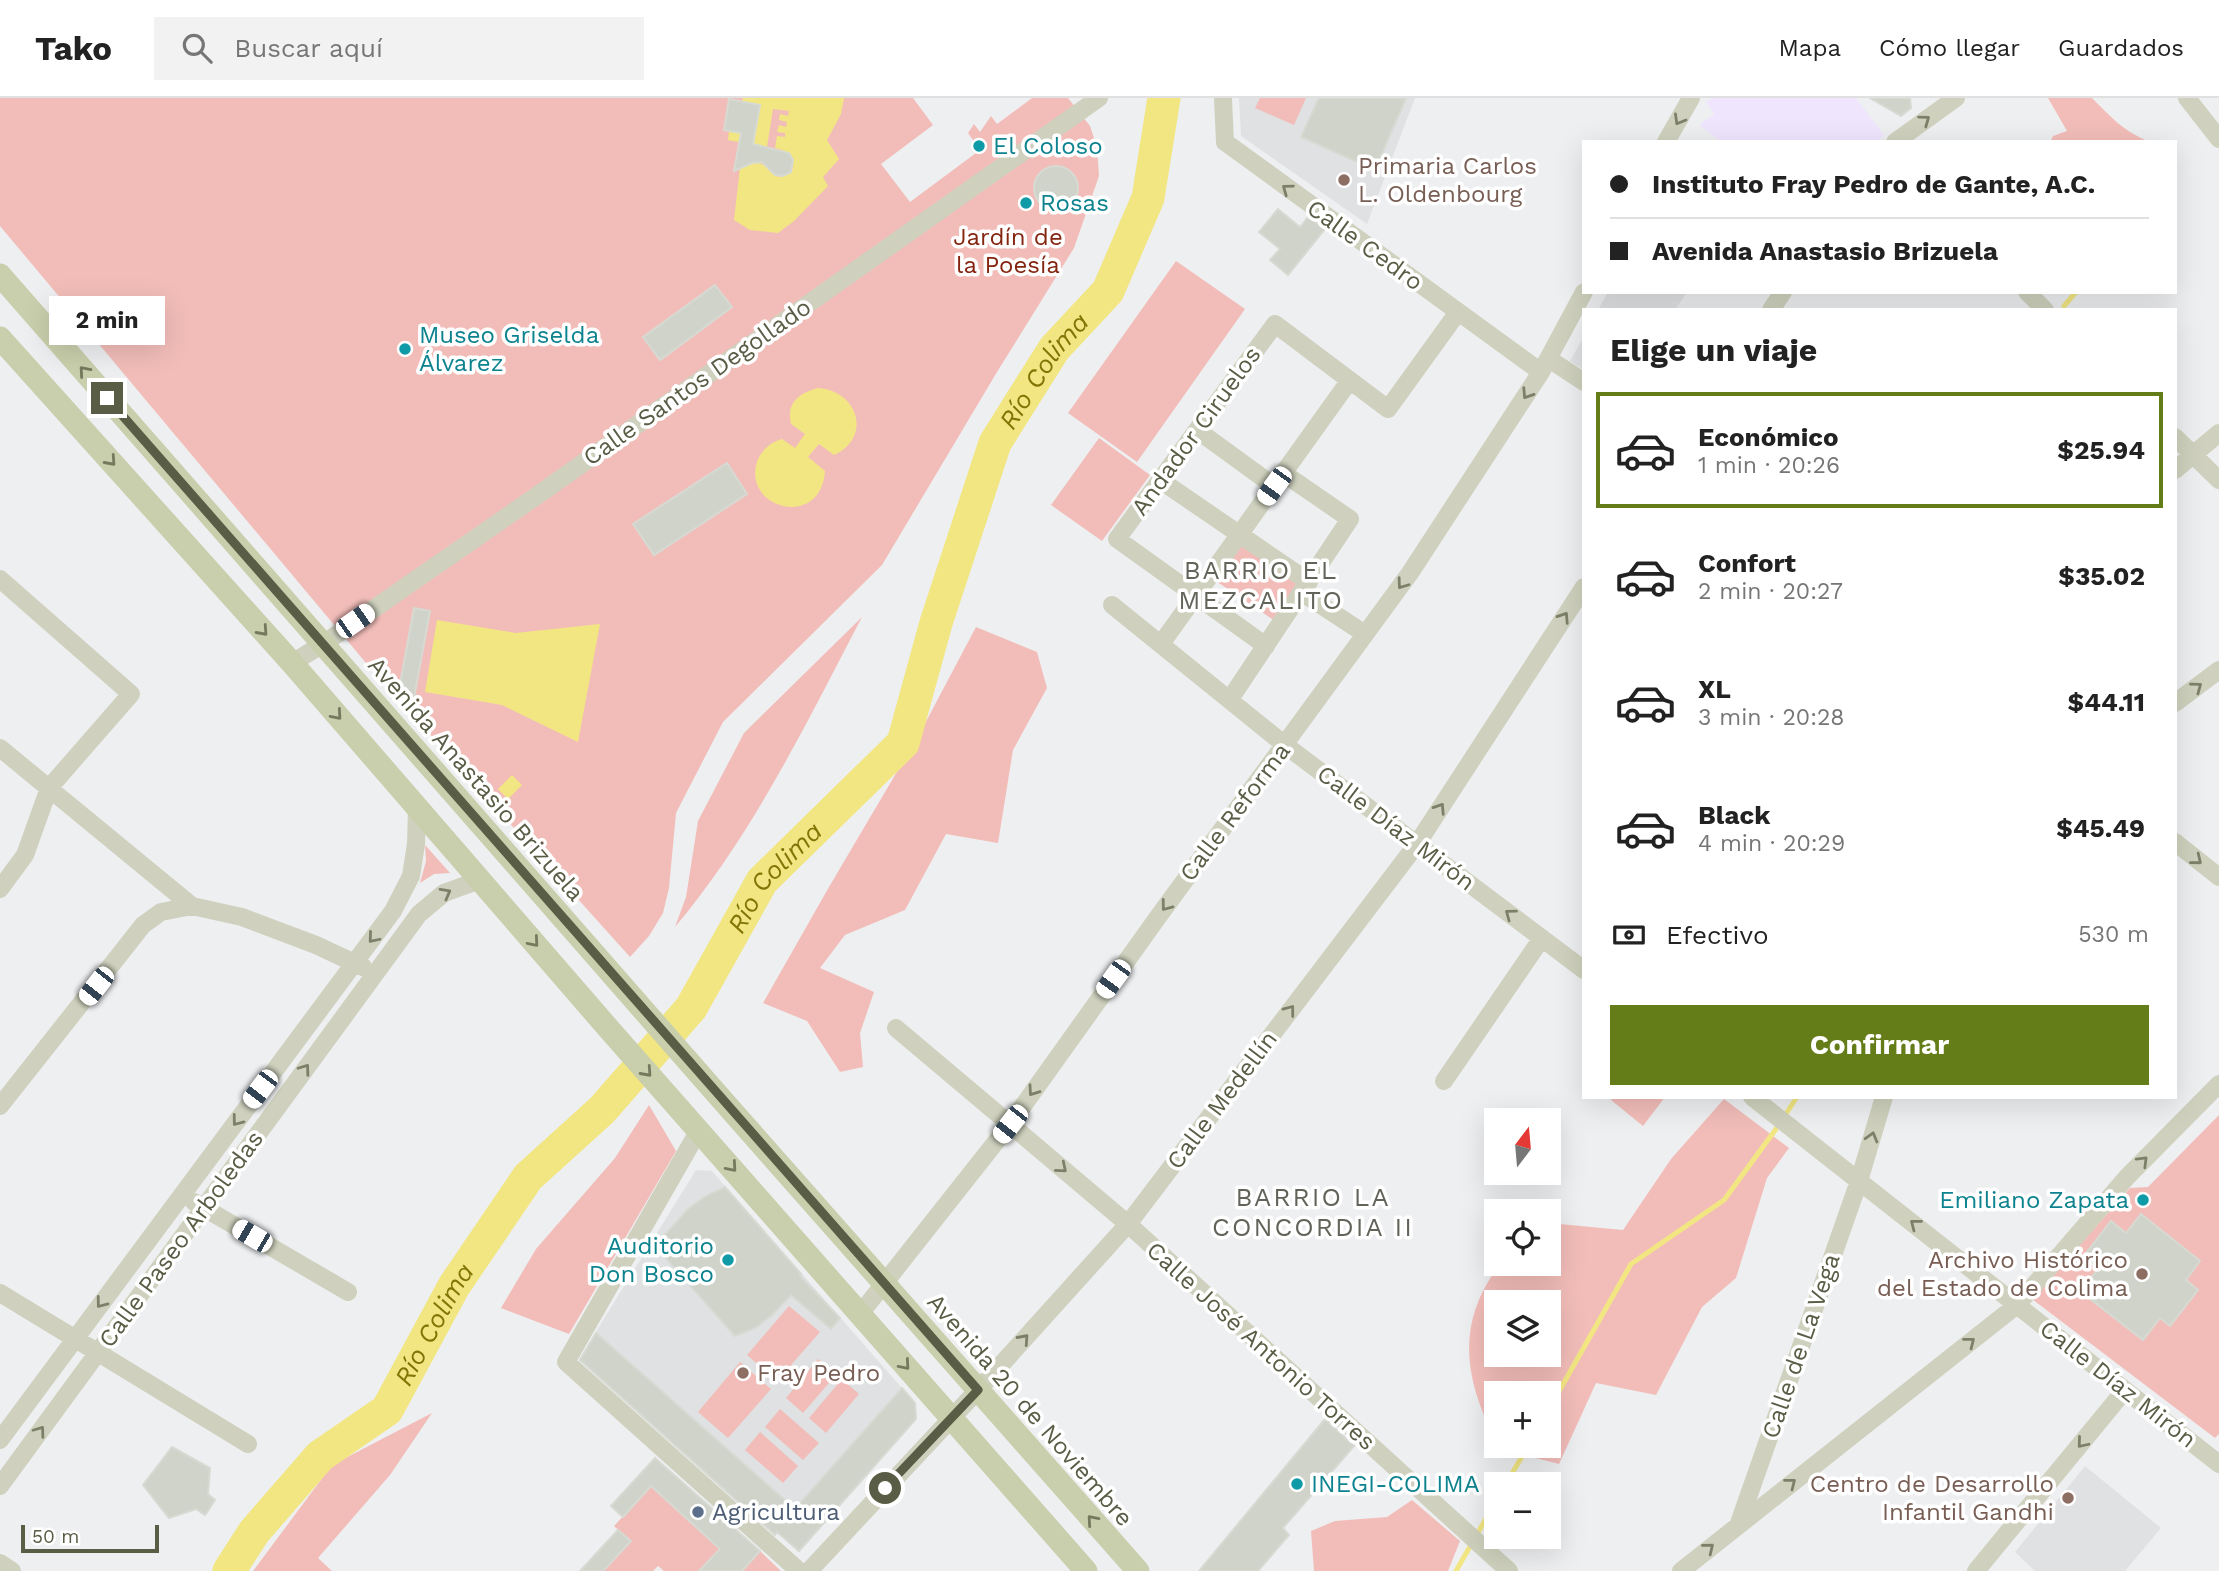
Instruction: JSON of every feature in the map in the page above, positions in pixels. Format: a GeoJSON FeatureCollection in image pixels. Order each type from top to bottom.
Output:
{"type":"FeatureCollection","features":[{"type":"Feature","properties":{"kind":"main road","name":"Avenida Anastasio Brizuela"},"geometry":{"type":"LineString","coordinates":[[0,275],[884,1283]]}},
{"type":"Feature","properties":{"kind":"main road"},"geometry":{"type":"LineString","coordinates":[[0,338],[292,663],[608,1028],[1086,1571]]}},
{"type":"Feature","properties":{"kind":"main road","name":"Avenida 20 de Noviembre"},"geometry":{"type":"LineString","coordinates":[[884,1283],[1138,1571]]}},
{"type":"Feature","properties":{"kind":"street","name":"Calle Santos Degollado"},"geometry":{"type":"LineString","coordinates":[[292,663],[535,497],[1099,98]]}},
{"type":"Feature","properties":{"kind":"street","name":"Calle Cedro"},"geometry":{"type":"LineString","coordinates":[[1223,98],[1225,142],[1458,312],[1545,365],[1582,381]]}},
{"type":"Feature","properties":{"kind":"street"},"geometry":{"type":"LineString","coordinates":[[1668,140],[1691,98]]}},
{"type":"Feature","properties":{"kind":"street"},"geometry":{"type":"LineString","coordinates":[[1898,140],[1956,98]]}},
{"type":"Feature","properties":{"kind":"street"},"geometry":{"type":"LineString","coordinates":[[2187,98],[2219,139]]}},
{"type":"Feature","properties":{"kind":"street","name":"Calle Reforma"},"geometry":{"type":"LineString","coordinates":[[860,1314],[1010,1124],[1158,916],[1410,573],[1545,365],[1583,294]]}},
{"type":"Feature","properties":{"kind":"street"},"geometry":{"type":"LineString","coordinates":[[2029,294],[2043,308]]}},
{"type":"Feature","properties":{"kind":"street"},"geometry":{"type":"LineString","coordinates":[[1161,644],[1350,380],[1388,409],[1458,312]]}},
{"type":"Feature","properties":{"kind":"street","name":"Andador Ciruelos"},"geometry":{"type":"LineString","coordinates":[[1195,595],[1117,539],[1275,324],[1350,380]]}},
{"type":"Feature","properties":{"kind":"street"},"geometry":{"type":"LineString","coordinates":[[1197,430],[1278,480],[1350,519],[1230,699]]}},
{"type":"Feature","properties":{"kind":"street"},"geometry":{"type":"LineString","coordinates":[[2177,468],[2219,433]]}},
{"type":"Feature","properties":{"kind":"street"},"geometry":{"type":"LineString","coordinates":[[2177,439],[2219,480]]}},
{"type":"Feature","properties":{"kind":"street"},"geometry":{"type":"LineString","coordinates":[[1160,480],[1239,534],[1365,635]]}},
{"type":"Feature","properties":{"kind":"street"},"geometry":{"type":"LineString","coordinates":[[0,579],[131,694],[49,788],[25,855],[0,889]]}},
{"type":"Feature","properties":{"kind":"street","name":"Calle Medellín"},"geometry":{"type":"LineString","coordinates":[[809,1571],[1128,1224],[1417,844],[1582,590]]}},
{"type":"Feature","properties":{"kind":"street"},"geometry":{"type":"LineString","coordinates":[[1195,595],[1266,646]]}},
{"type":"Feature","properties":{"kind":"street","name":"Calle Díaz Mirón"},"geometry":{"type":"LineString","coordinates":[[1112,605],[1285,745],[1582,968]]}},
{"type":"Feature","properties":{"kind":"street"},"geometry":{"type":"LineString","coordinates":[[2177,702],[2219,670]]}},
{"type":"Feature","properties":{"kind":"street"},"geometry":{"type":"LineString","coordinates":[[0,748],[192,906]]}},
{"type":"Feature","properties":{"kind":"street","name":"Calle Paseo Arboledas"},"geometry":{"type":"LineString","coordinates":[[0,1440],[393,911],[411,876],[416,844],[417,808]]}},
{"type":"Feature","properties":{"kind":"street"},"geometry":{"type":"LineString","coordinates":[[2177,844],[2219,877]]}},
{"type":"Feature","properties":{"kind":"street","name":"Calle Paseo Arboledas"},"geometry":{"type":"LineString","coordinates":[[0,1486],[428,905],[444,893],[480,880]]}},
{"type":"Feature","properties":{"kind":"street"},"geometry":{"type":"LineString","coordinates":[[0,1106],[143,925],[162,912],[192,906],[242,917],[316,945],[376,973]]}},
{"type":"Feature","properties":{"kind":"street"},"geometry":{"type":"LineString","coordinates":[[1444,1081],[1542,938]]}},
{"type":"Feature","properties":{"kind":"street","name":"Calle José Antonio Torres"},"geometry":{"type":"LineString","coordinates":[[896,1028],[1128,1224],[1509,1571]]}},
{"type":"Feature","properties":{"kind":"street"},"geometry":{"type":"LineString","coordinates":[[1681,1571],[2017,1305],[2127,1177],[2219,1084]]}},
{"type":"Feature","properties":{"kind":"street","name":"Calle Díaz Mirón"},"geometry":{"type":"LineString","coordinates":[[1755,1099],[2219,1464]]}},
{"type":"Feature","properties":{"kind":"street","name":"Calle de La Vega"},"geometry":{"type":"LineString","coordinates":[[1738,1526],[1859,1181],[1883,1099]]}},
{"type":"Feature","properties":{"kind":"street"},"geometry":{"type":"LineString","coordinates":[[693,1123],[566,1362],[799,1571]]}},
{"type":"Feature","properties":{"kind":"street"},"geometry":{"type":"LineString","coordinates":[[217,1148],[237,1162]]}},
{"type":"Feature","properties":{"kind":"street"},"geometry":{"type":"LineString","coordinates":[[182,1195],[348,1292]]}},
{"type":"Feature","properties":{"kind":"street"},"geometry":{"type":"LineString","coordinates":[[0,1293],[248,1444]]}},
{"type":"Feature","properties":{"kind":"street"},"geometry":{"type":"LineString","coordinates":[[1976,1571],[2125,1390]]}},
{"type":"Feature","properties":{"kind":"street"},"geometry":{"type":"LineString","coordinates":[[0,1563],[12,1571]]}},
{"type":"Feature","properties":{"kind":"shaded area"},"geometry":{"type":"Polygon","coordinates":[[[743,98],[844,98],[841,114],[827,140],[839,159],[823,177],[828,186],[794,221],[778,233],[750,230],[734,220],[740,167],[760,163],[779,177],[791,172],[793,162],[790,155],[775,148],[777,136],[785,137],[785,133],[777,132],[779,125],[786,127],[787,122],[779,120],[780,114],[788,116],[789,111],[773,109],[767,147],[728,140],[729,131],[755,135],[760,105],[742,101],[743,98]]]}},
{"type":"Feature","properties":{"kind":"shaded area","name":"Primaria Carlos L. Oldenbourg"},"geometry":{"type":"Polygon","coordinates":[[[1239,98],[1415,98],[1367,224],[1241,136],[1239,98]]]}},
{"type":"Feature","properties":{"kind":"shaded area"},"geometry":{"type":"Polygon","coordinates":[[[1712,98],[1856,98],[1884,135],[1880,140],[1718,140],[1699,125],[1714,114],[1706,102],[1712,98]]]}},
{"type":"Feature","properties":{"kind":"shaded area"},"geometry":{"type":"Polygon","coordinates":[[[1607,294],[1686,294],[1676,308],[1599,308],[1607,294]]]}},
{"type":"Feature","properties":{"kind":"shaded area"},"geometry":{"type":"Polygon","coordinates":[[[1582,340],[1582,369],[1570,361],[1582,340]]]}},
{"type":"Feature","properties":{"kind":"shaded area"},"geometry":{"type":"Polygon","coordinates":[[[818,388],[843,397],[851,406],[856,416],[853,438],[834,455],[819,444],[808,457],[825,471],[820,490],[810,501],[797,506],[783,506],[770,500],[760,490],[755,476],[758,459],[768,446],[782,439],[795,448],[805,434],[791,424],[790,410],[800,396],[818,388]]]}},
{"type":"Feature","properties":{"kind":"shaded area"},"geometry":{"type":"Polygon","coordinates":[[[437,620],[516,633],[600,624],[578,742],[502,705],[425,692],[437,620]]]}},
{"type":"Feature","properties":{"kind":"shaded area"},"geometry":{"type":"Polygon","coordinates":[[[512,775],[522,785],[508,799],[498,789],[512,775]]]}},
{"type":"Feature","properties":{"kind":"shaded area","name":"Fray Pedro"},"geometry":{"type":"Polygon","coordinates":[[[696,1170],[712,1171],[915,1403],[916,1419],[799,1551],[579,1359],[696,1170]]]}},
{"type":"Feature","properties":{"kind":"shaded area"},"geometry":{"type":"Polygon","coordinates":[[[2085,1466],[2161,1528],[2125,1571],[2035,1571],[2015,1552],[2085,1466]]]}},
{"type":"Feature","properties":{"kind":"green space","name":"Jardín de la Poesía"},"geometry":{"type":"Polygon","coordinates":[[[0,98],[913,98],[933,125],[881,164],[910,202],[980,150],[968,133],[974,124],[980,132],[991,116],[997,124],[1032,98],[1068,98],[1090,126],[1097,147],[1099,176],[1074,248],[882,565],[723,722],[676,813],[669,888],[663,913],[649,936],[630,957],[366,663],[0,226],[0,98]]]}},
{"type":"Feature","properties":{"kind":"green space"},"geometry":{"type":"Polygon","coordinates":[[[1260,98],[1306,98],[1294,125],[1255,108],[1260,98]]]}},
{"type":"Feature","properties":{"kind":"green space"},"geometry":{"type":"Polygon","coordinates":[[[2048,98],[2092,98],[2125,129],[2146,140],[2051,140],[2053,136],[2067,131],[2048,98]]]}},
{"type":"Feature","properties":{"kind":"green space"},"geometry":{"type":"Polygon","coordinates":[[[1176,261],[1245,309],[1137,462],[1068,413],[1176,261]]]}},
{"type":"Feature","properties":{"kind":"green space"},"geometry":{"type":"Polygon","coordinates":[[[1099,438],[1150,475],[1102,541],[1051,505],[1099,438]]]}},
{"type":"Feature","properties":{"kind":"green space"},"geometry":{"type":"Polygon","coordinates":[[[1239,541],[1301,584],[1275,621],[1213,579],[1239,541]]]}},
{"type":"Feature","properties":{"kind":"green space"},"geometry":{"type":"Polygon","coordinates":[[[862,617],[799,738],[754,816],[675,927],[686,897],[698,821],[744,733],[862,617]]]}},
{"type":"Feature","properties":{"kind":"green space"},"geometry":{"type":"Polygon","coordinates":[[[976,627],[1037,652],[1047,688],[1013,750],[998,843],[946,834],[905,910],[845,935],[820,968],[874,992],[860,1033],[863,1067],[840,1072],[807,1021],[763,1003],[921,731],[976,627]]]}},
{"type":"Feature","properties":{"kind":"green space"},"geometry":{"type":"Polygon","coordinates":[[[425,845],[450,873],[434,874],[420,883],[426,861],[425,845]]]}},
{"type":"Feature","properties":{"kind":"green space"},"geometry":{"type":"Polygon","coordinates":[[[1612,1099],[1663,1099],[1643,1126],[1612,1099]]]}},
{"type":"Feature","properties":{"kind":"green space"},"geometry":{"type":"Polygon","coordinates":[[[1724,1099],[1789,1148],[1767,1178],[1736,1278],[1702,1307],[1656,1395],[1596,1383],[1559,1464],[1535,1458],[1561,1458],[1561,1381],[1484,1381],[1484,1415],[1471,1373],[1469,1351],[1476,1308],[1484,1290],[1484,1367],[1561,1367],[1561,1290],[1484,1290],[1492,1276],[1561,1276],[1561,1224],[1623,1230],[1671,1159],[1724,1099]]]}},
{"type":"Feature","properties":{"kind":"green space"},"geometry":{"type":"Polygon","coordinates":[[[649,1105],[676,1151],[569,1334],[501,1308],[536,1249],[615,1158],[649,1105]]]}},
{"type":"Feature","properties":{"kind":"green space"},"geometry":{"type":"Polygon","coordinates":[[[2219,1115],[2219,1434],[2215,1438],[2032,1299],[2130,1188],[2148,1187],[2219,1115]]]}},
{"type":"Feature","properties":{"kind":"green space"},"geometry":{"type":"Polygon","coordinates":[[[789,1306],[820,1332],[777,1381],[747,1355],[789,1306]]]}},
{"type":"Feature","properties":{"kind":"green space"},"geometry":{"type":"Polygon","coordinates":[[[818,1359],[836,1375],[803,1413],[786,1398],[818,1359]]]}},
{"type":"Feature","properties":{"kind":"green space"},"geometry":{"type":"Polygon","coordinates":[[[740,1362],[771,1389],[728,1438],[698,1412],[740,1362]]]}},
{"type":"Feature","properties":{"kind":"green space"},"geometry":{"type":"Polygon","coordinates":[[[842,1379],[859,1394],[826,1433],[809,1418],[842,1379]]]}},
{"type":"Feature","properties":{"kind":"green space"},"geometry":{"type":"Polygon","coordinates":[[[780,1409],[819,1443],[803,1460],[765,1427],[780,1409]]]}},
{"type":"Feature","properties":{"kind":"green space"},"geometry":{"type":"Polygon","coordinates":[[[432,1413],[390,1475],[318,1558],[332,1571],[253,1571],[332,1465],[432,1413]]]}},
{"type":"Feature","properties":{"kind":"green space"},"geometry":{"type":"Polygon","coordinates":[[[760,1432],[798,1466],[783,1483],[745,1450],[760,1432]]]}},
{"type":"Feature","properties":{"kind":"green space"},"geometry":{"type":"Polygon","coordinates":[[[651,1486],[720,1549],[699,1571],[664,1571],[658,1566],[653,1571],[603,1571],[631,1542],[614,1526],[651,1486]]]}},
{"type":"Feature","properties":{"kind":"green space"},"geometry":{"type":"Polygon","coordinates":[[[1412,1500],[1460,1541],[1448,1571],[1314,1571],[1311,1531],[1335,1521],[1387,1517],[1412,1500]]]}},
{"type":"Feature","properties":{"kind":"green space"},"geometry":{"type":"Polygon","coordinates":[[[760,1551],[781,1571],[742,1571],[760,1551]]]}},
{"type":"Feature","properties":{"kind":"building"},"geometry":{"type":"Polygon","coordinates":[[[1319,98],[1406,98],[1375,170],[1301,137],[1319,98]]]}},
{"type":"Feature","properties":{"kind":"building"},"geometry":{"type":"Polygon","coordinates":[[[1870,98],[1910,98],[1911,108],[1901,116],[1870,98]]]}},
{"type":"Feature","properties":{"kind":"building"},"geometry":{"type":"Polygon","coordinates":[[[729,99],[760,105],[753,144],[789,153],[793,160],[791,172],[783,176],[775,175],[762,162],[752,163],[734,171],[741,133],[724,130],[729,99]]]}},
{"type":"Feature","properties":{"kind":"building"},"geometry":{"type":"Polygon","coordinates":[[[1056,166],[1071,173],[1078,188],[1071,203],[1056,210],[1041,203],[1034,188],[1041,173],[1056,166]]]}},
{"type":"Feature","properties":{"kind":"building"},"geometry":{"type":"Polygon","coordinates":[[[1278,209],[1300,227],[1308,217],[1325,229],[1288,275],[1270,260],[1280,249],[1259,232],[1278,209]]]}},
{"type":"Feature","properties":{"kind":"building"},"geometry":{"type":"Polygon","coordinates":[[[715,285],[732,307],[660,360],[643,337],[715,285]]]}},
{"type":"Feature","properties":{"kind":"building"},"geometry":{"type":"Polygon","coordinates":[[[727,463],[747,494],[654,555],[633,524],[727,463]]]}},
{"type":"Feature","properties":{"kind":"building"},"geometry":{"type":"Polygon","coordinates":[[[414,608],[430,611],[414,698],[398,695],[414,608]]]}},
{"type":"Feature","properties":{"kind":"building","name":"Auditorio Don Bosco"},"geometry":{"type":"Polygon","coordinates":[[[725,1187],[800,1276],[840,1318],[831,1329],[791,1295],[755,1328],[735,1336],[655,1246],[688,1209],[725,1187]]]}},
{"type":"Feature","properties":{"kind":"building","name":"Archivo Histórico del Estado de Colima"},"geometry":{"type":"Polygon","coordinates":[[[2141,1214],[2200,1261],[2186,1280],[2198,1290],[2170,1326],[2160,1318],[2143,1340],[2080,1291],[2098,1269],[2083,1257],[2111,1221],[2126,1233],[2141,1214]]]}},
{"type":"Feature","properties":{"kind":"building"},"geometry":{"type":"Polygon","coordinates":[[[596,1333],[795,1509],[902,1388],[915,1403],[916,1419],[799,1551],[777,1532],[775,1535],[580,1360],[596,1333]]]}},
{"type":"Feature","properties":{"kind":"building","name":"INEGI-COLIMA"},"geometry":{"type":"Polygon","coordinates":[[[1325,1419],[1354,1446],[1283,1528],[1289,1535],[1258,1571],[1199,1571],[1325,1419]]]}},
{"type":"Feature","properties":{"kind":"building"},"geometry":{"type":"Polygon","coordinates":[[[172,1447],[210,1468],[208,1494],[215,1500],[205,1515],[196,1509],[169,1518],[143,1485],[172,1447]]]}},
{"type":"Feature","properties":{"kind":"building","name":"Agricultura"},"geometry":{"type":"Polygon","coordinates":[[[655,1458],[760,1551],[742,1571],[699,1571],[720,1549],[651,1486],[623,1517],[611,1506],[655,1458]]]}},
{"type":"Feature","properties":{"kind":"building"},"geometry":{"type":"Polygon","coordinates":[[[618,1530],[631,1541],[603,1571],[580,1571],[618,1530]]]}},
{"type":"Feature","properties":{"kind":"waterway","name":"Río Colima"},"geometry":{"type":"LineString","coordinates":[[229,1571],[254,1532],[320,1456],[387,1410],[454,1286],[528,1177],[602,1110],[691,1008],[762,881],[903,743],[936,623],[995,443],[1054,349],[1108,291],[1148,198],[1164,98]]}},
{"type":"Feature","properties":{"kind":"waterway"},"geometry":{"type":"LineString","coordinates":[[2064,306],[2074,294]]}},
{"type":"Feature","properties":{"kind":"waterway"},"geometry":{"type":"LineString","coordinates":[[1561,1388],[1631,1264],[1724,1200],[1796,1099]]}},
{"type":"Feature","properties":{"kind":"waterway"},"geometry":{"type":"LineString","coordinates":[[1513,1472],[1521,1458]]}},
{"type":"Feature","properties":{"kind":"waterway"},"geometry":{"type":"LineString","coordinates":[[1456,1571],[1484,1522]]}},
{"type":"Feature","properties":{"kind":"place","name":"El Coloso"},"geometry":{"type":"Point","coordinates":[979,146]}},
{"type":"Feature","properties":{"kind":"place","name":"Primaria Carlos L. Oldenbourg"},"geometry":{"type":"Point","coordinates":[1344,180]}},
{"type":"Feature","properties":{"kind":"place","name":"Rosas"},"geometry":{"type":"Point","coordinates":[1026,203]}},
{"type":"Feature","properties":{"kind":"place","name":"Museo Griselda Álvarez"},"geometry":{"type":"Point","coordinates":[405,349]}},
{"type":"Feature","properties":{"kind":"place","name":"Emiliano Zapata"},"geometry":{"type":"Point","coordinates":[2143,1200]}},
{"type":"Feature","properties":{"kind":"place","name":"Auditorio Don Bosco"},"geometry":{"type":"Point","coordinates":[728,1260]}},
{"type":"Feature","properties":{"kind":"place","name":"Archivo Histórico del Estado de Colima"},"geometry":{"type":"Point","coordinates":[2142,1274]}},
{"type":"Feature","properties":{"kind":"place","name":"Fray Pedro"},"geometry":{"type":"Point","coordinates":[743,1373]}},
{"type":"Feature","properties":{"kind":"place","name":"INEGI-COLIMA"},"geometry":{"type":"Point","coordinates":[1297,1484]}},
{"type":"Feature","properties":{"kind":"place","name":"Centro de Desarrollo Infantil Gandhi"},"geometry":{"type":"Point","coordinates":[2068,1498]}},
{"type":"Feature","properties":{"kind":"place","name":"Agricultura"},"geometry":{"type":"Point","coordinates":[698,1512]}},
{"type":"Feature","properties":{"kind":"district","name":"BARRIO EL MEZCALITO"},"geometry":{"type":"Point","coordinates":[1261,585]}},
{"type":"Feature","properties":{"kind":"district","name":"BARRIO LA CONCORDIA II"},"geometry":{"type":"Point","coordinates":[1313,1212]}},
{"type":"Feature","properties":{"kind":"route"},"geometry":{"type":"LineString","coordinates":[[107,398],[978,1390],[885,1488]]}}]}
